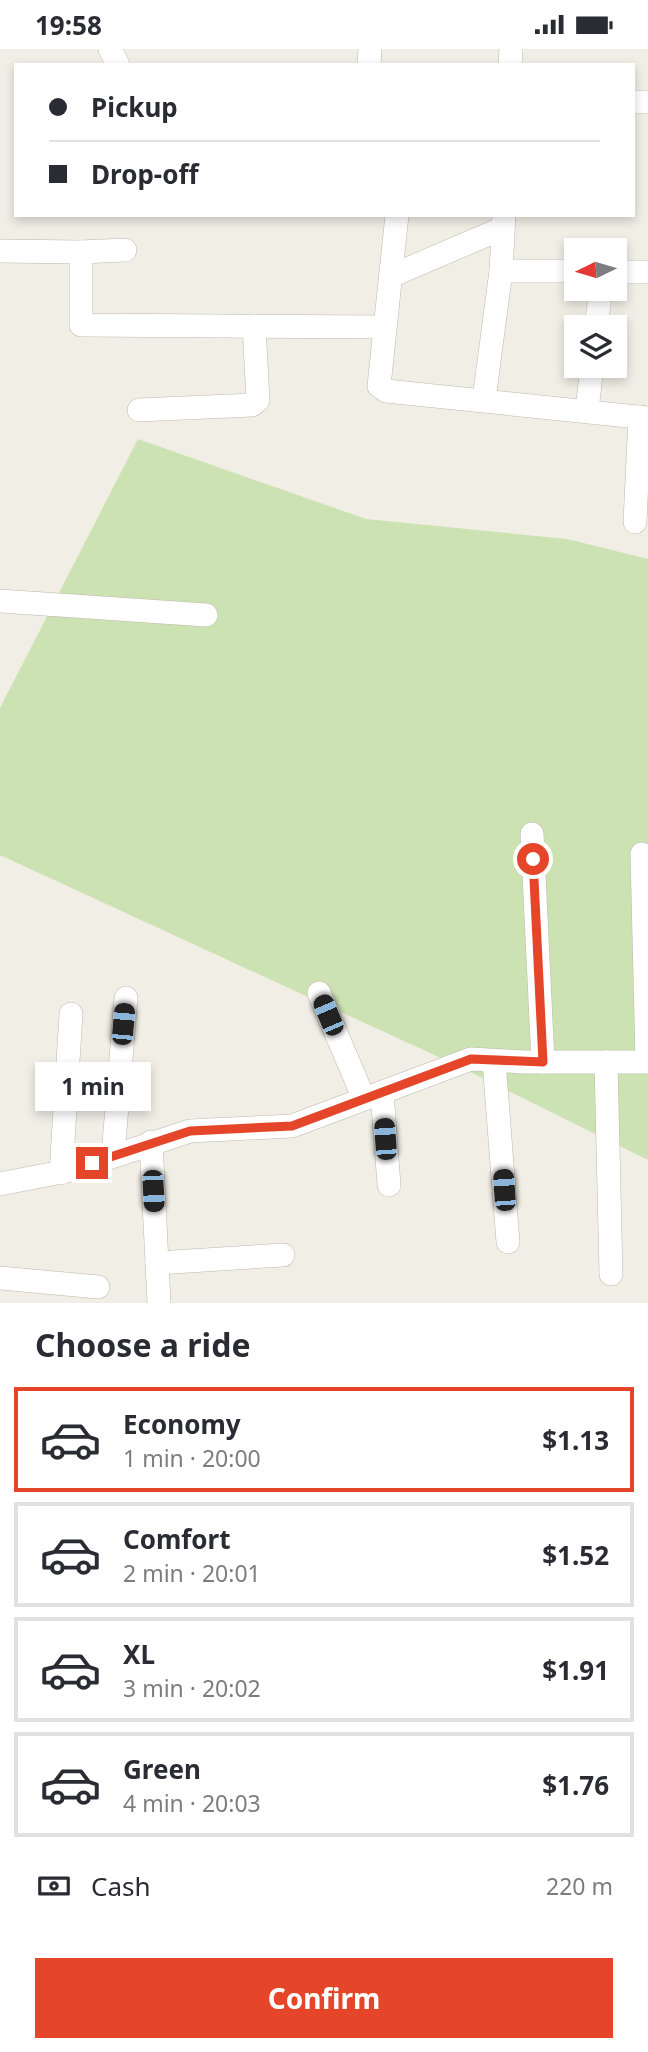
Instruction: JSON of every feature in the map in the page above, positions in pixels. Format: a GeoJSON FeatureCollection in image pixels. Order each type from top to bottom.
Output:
{"type":"FeatureCollection","features":[{"type":"Feature","properties":{"kind":"street"},"geometry":{"type":"LineString","coordinates":[[397,217],[379,386],[386,391],[644,417],[635,522]]}},
{"type":"Feature","properties":{"kind":"street"},"geometry":{"type":"LineString","coordinates":[[391,276],[504,222],[501,271],[484,399]]}},
{"type":"Feature","properties":{"kind":"street"},"geometry":{"type":"LineString","coordinates":[[0,251],[125,250]]}},
{"type":"Feature","properties":{"kind":"street"},"geometry":{"type":"LineString","coordinates":[[80,252],[81,325],[384,327]]}},
{"type":"Feature","properties":{"kind":"street"},"geometry":{"type":"LineString","coordinates":[[501,271],[564,271]]}},
{"type":"Feature","properties":{"kind":"street"},"geometry":{"type":"LineString","coordinates":[[627,271],[648,272]]}},
{"type":"Feature","properties":{"kind":"street"},"geometry":{"type":"LineString","coordinates":[[139,410],[252,405],[258,400],[254,326]]}},
{"type":"Feature","properties":{"kind":"street"},"geometry":{"type":"LineString","coordinates":[[587,410],[591,378]]}},
{"type":"Feature","properties":{"kind":"street"},"geometry":{"type":"LineString","coordinates":[[0,601],[206,615]]}},
{"type":"Feature","properties":{"kind":"street"},"geometry":{"type":"LineString","coordinates":[[532,834],[543,1062]]}},
{"type":"Feature","properties":{"kind":"street"},"geometry":{"type":"LineString","coordinates":[[0,1184],[61,1173],[190,1131],[292,1126],[471,1059],[543,1062],[648,1061],[642,854]]}},
{"type":"Feature","properties":{"kind":"street"},"geometry":{"type":"LineString","coordinates":[[318,993],[373,1096],[389,1185]]}},
{"type":"Feature","properties":{"kind":"street"},"geometry":{"type":"LineString","coordinates":[[113,1155],[125,998]]}},
{"type":"Feature","properties":{"kind":"street"},"geometry":{"type":"LineString","coordinates":[[61,1173],[71,1014]]}},
{"type":"Feature","properties":{"kind":"street"},"geometry":{"type":"LineString","coordinates":[[494,1061],[508,1241]]}},
{"type":"Feature","properties":{"kind":"street"},"geometry":{"type":"LineString","coordinates":[[606,1062],[611,1274]]}},
{"type":"Feature","properties":{"kind":"street"},"geometry":{"type":"LineString","coordinates":[[150,1142],[159,1303]]}},
{"type":"Feature","properties":{"kind":"street"},"geometry":{"type":"LineString","coordinates":[[157,1263],[283,1255]]}},
{"type":"Feature","properties":{"kind":"street"},"geometry":{"type":"LineString","coordinates":[[0,1279],[98,1287]]}},
{"type":"Feature","properties":{"kind":"green space"},"geometry":{"type":"Polygon","coordinates":[[[138,439],[366,519],[567,539],[648,559],[648,1160],[456,1065],[0,855],[0,708],[138,439]]]}},
{"type":"Feature","properties":{"kind":"route"},"geometry":{"type":"LineString","coordinates":[[92,1163],[190,1131],[275,1129],[292,1126],[471,1059],[543,1062],[533,859]]}}]}
